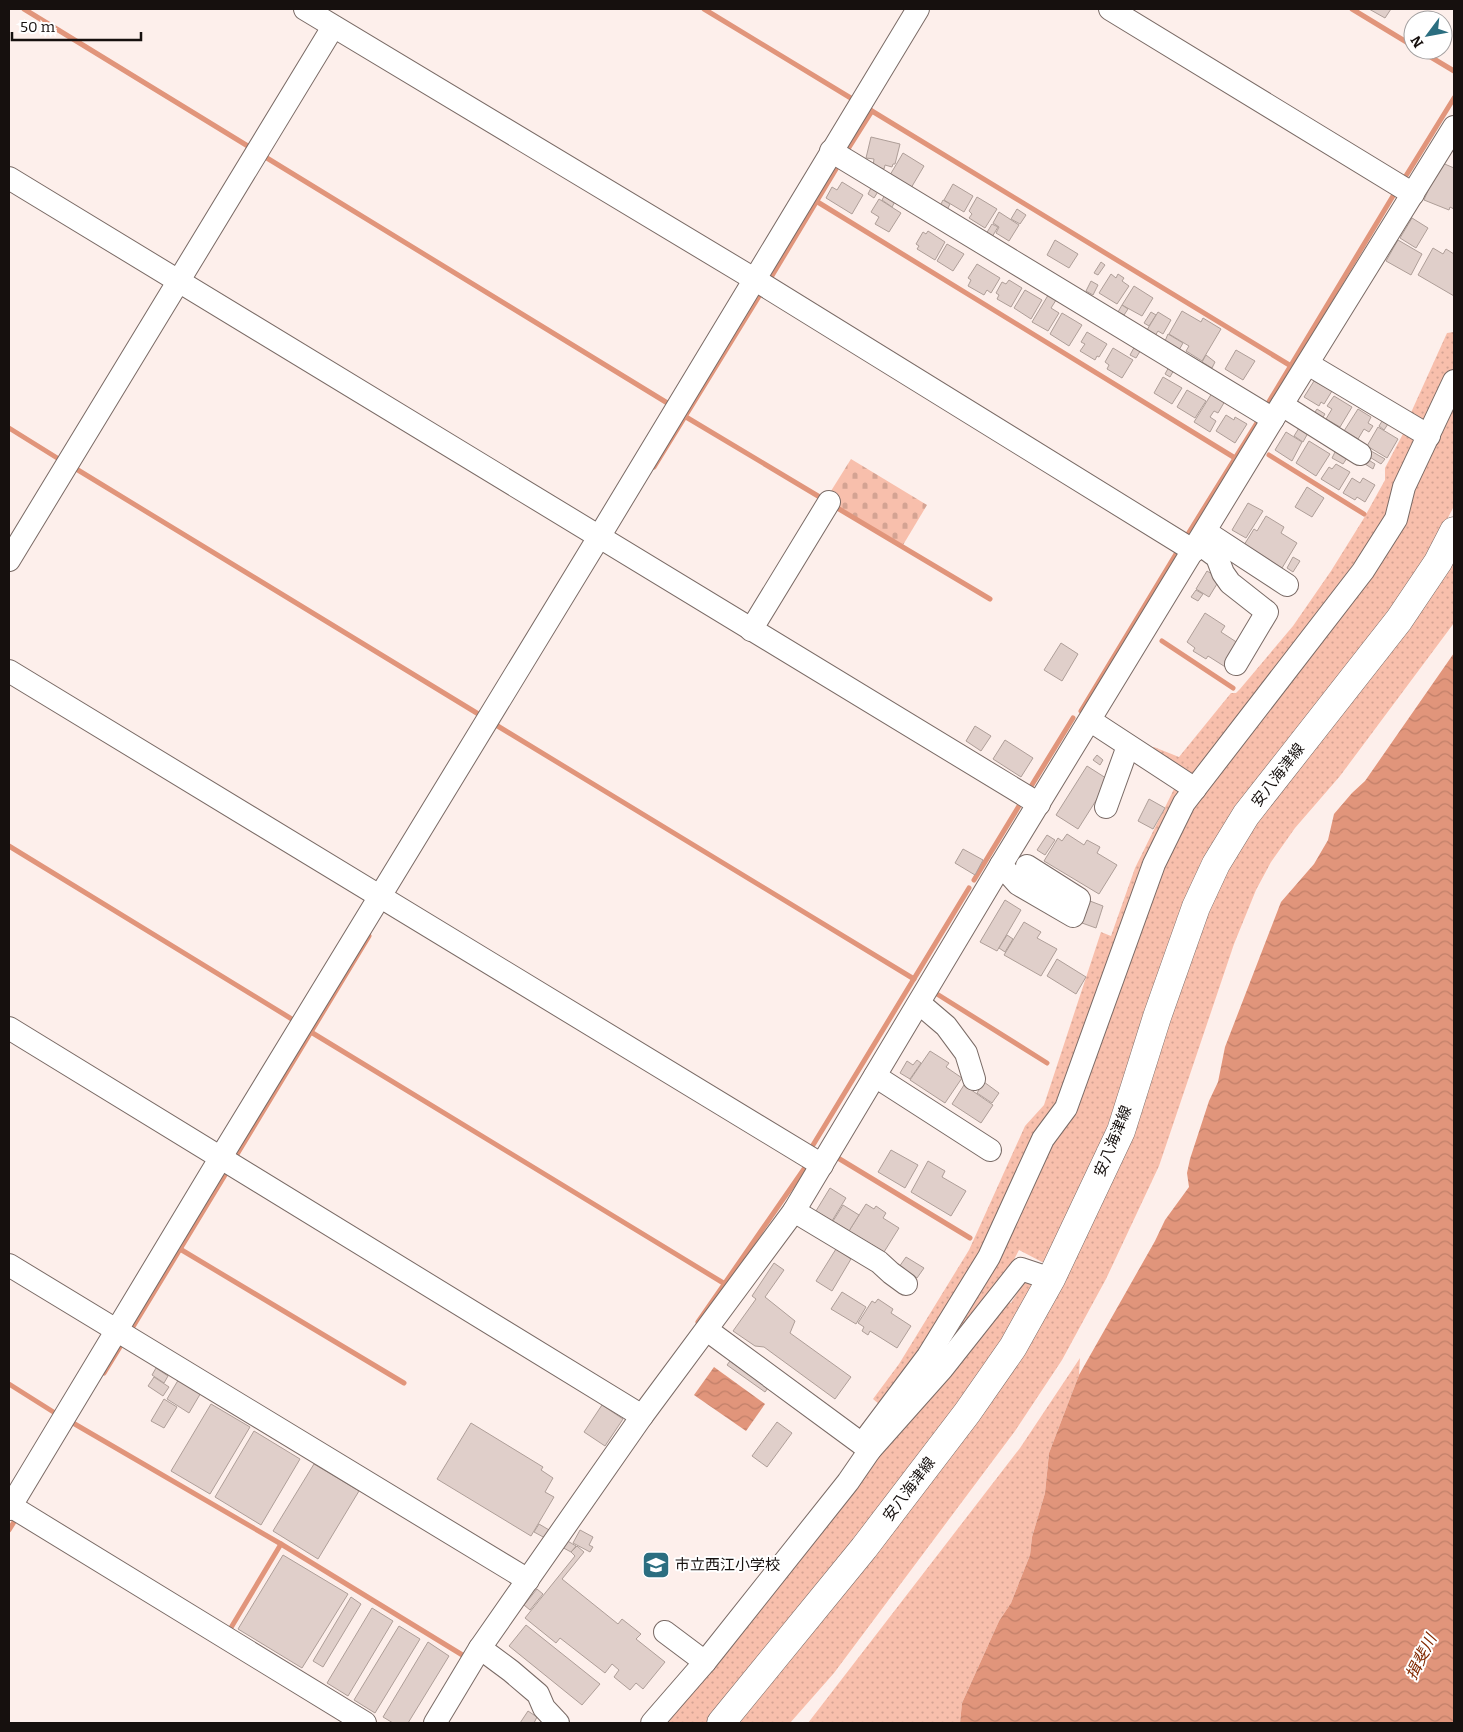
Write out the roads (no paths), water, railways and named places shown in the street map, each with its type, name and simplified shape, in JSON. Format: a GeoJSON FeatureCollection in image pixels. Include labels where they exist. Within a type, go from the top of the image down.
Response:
{"type":"FeatureCollection","features":[{"type":"Feature","properties":{"kind":"main road","name":"安八海津線"},"geometry":{"type":"LineString","coordinates":[[721,1723],[864,1548],[967,1413],[1014,1347],[1051,1279],[1121,1130],[1156,1017],[1196,907],[1216,864],[1246,815],[1399,620],[1438,562],[1454,531]]}},
{"type":"Feature","properties":{"kind":"street"},"geometry":{"type":"LineString","coordinates":[[305,9],[754,279],[1199,542],[1287,585]]}},
{"type":"Feature","properties":{"kind":"street"},"geometry":{"type":"LineString","coordinates":[[365,1723],[9,1507],[918,9]]}},
{"type":"Feature","properties":{"kind":"street"},"geometry":{"type":"LineString","coordinates":[[1110,9],[1413,194]]}},
{"type":"Feature","properties":{"kind":"street"},"geometry":{"type":"LineString","coordinates":[[9,560],[333,26]]}},
{"type":"Feature","properties":{"kind":"street"},"geometry":{"type":"LineString","coordinates":[[434,1723],[480,1648],[642,1416],[794,1210],[1001,866],[1454,127]]}},
{"type":"Feature","properties":{"kind":"street"},"geometry":{"type":"LineString","coordinates":[[832,151],[1278,412],[1360,454]]}},
{"type":"Feature","properties":{"kind":"street"},"geometry":{"type":"LineString","coordinates":[[9,178],[1039,804]]}},
{"type":"Feature","properties":{"kind":"street"},"geometry":{"type":"LineString","coordinates":[[1308,364],[1429,436]]}},
{"type":"Feature","properties":{"kind":"street"},"geometry":{"type":"LineString","coordinates":[[652,1723],[705,1662],[848,1482],[866,1447],[928,1356],[989,1257],[1043,1140],[1066,1108],[1154,864],[1184,803],[1363,571],[1396,519],[1404,487],[1454,381]]}},
{"type":"Feature","properties":{"kind":"street"},"geometry":{"type":"LineString","coordinates":[[751,630],[829,502]]}},
{"type":"Feature","properties":{"kind":"street"},"geometry":{"type":"LineString","coordinates":[[1199,542],[1217,557],[1223,573],[1230,583],[1267,612],[1236,664]]}},
{"type":"Feature","properties":{"kind":"street"},"geometry":{"type":"LineString","coordinates":[[9,671],[822,1165]]}},
{"type":"Feature","properties":{"kind":"street"},"geometry":{"type":"LineString","coordinates":[[1091,721],[1195,789]]}},
{"type":"Feature","properties":{"kind":"street"},"geometry":{"type":"LineString","coordinates":[[1106,807],[1128,746]]}},
{"type":"Feature","properties":{"kind":"street"},"geometry":{"type":"LineString","coordinates":[[1001,866],[1018,884],[1072,916],[1079,899],[1027,866]]}},
{"type":"Feature","properties":{"kind":"street"},"geometry":{"type":"LineString","coordinates":[[919,1003],[946,1026],[966,1053],[974,1079]]}},
{"type":"Feature","properties":{"kind":"street"},"geometry":{"type":"LineString","coordinates":[[9,1028],[642,1416]]}},
{"type":"Feature","properties":{"kind":"street"},"geometry":{"type":"LineString","coordinates":[[875,1076],[990,1150]]}},
{"type":"Feature","properties":{"kind":"street"},"geometry":{"type":"LineString","coordinates":[[794,1210],[879,1262],[906,1284]]}},
{"type":"Feature","properties":{"kind":"street"},"geometry":{"type":"LineString","coordinates":[[9,1265],[528,1580]]}},
{"type":"Feature","properties":{"kind":"street"},"geometry":{"type":"LineString","coordinates":[[866,1447],[942,1369],[1021,1270],[1051,1279]]}},
{"type":"Feature","properties":{"kind":"street"},"geometry":{"type":"LineString","coordinates":[[707,1330],[866,1447]]}},
{"type":"Feature","properties":{"kind":"street"},"geometry":{"type":"LineString","coordinates":[[666,1632],[705,1662]]}},
{"type":"Feature","properties":{"kind":"street"},"geometry":{"type":"LineString","coordinates":[[480,1648],[538,1694],[552,1721]]}},
{"type":"Feature","properties":{"kind":"water","name":"揖斐川"},"geometry":{"type":"Polygon","coordinates":[[[1454,653],[1454,1723],[960,1723],[962,1703],[999,1621],[1011,1603],[1030,1555],[1032,1537],[1045,1493],[1049,1453],[1079,1375],[1165,1220],[1189,1187],[1187,1173],[1190,1159],[1209,1101],[1218,1082],[1225,1047],[1281,902],[1314,864],[1328,840],[1334,814],[1365,781],[1454,653]]]}},
{"type":"Feature","properties":{"kind":"water"},"geometry":{"type":"Polygon","coordinates":[[[714,1367],[765,1404],[746,1431],[694,1395],[714,1367]]]}},
{"type":"Feature","properties":{"kind":"waterway"},"geometry":{"type":"LineString","coordinates":[[24,9],[251,148]]}},
{"type":"Feature","properties":{"kind":"waterway"},"geometry":{"type":"LineString","coordinates":[[704,9],[854,100]]}},
{"type":"Feature","properties":{"kind":"waterway"},"geometry":{"type":"LineString","coordinates":[[1352,9],[1403,40]]}},
{"type":"Feature","properties":{"kind":"waterway"},"geometry":{"type":"LineString","coordinates":[[1436,60],[1454,71]]}},
{"type":"Feature","properties":{"kind":"waterway"},"geometry":{"type":"LineString","coordinates":[[1404,179],[1454,98]]}},
{"type":"Feature","properties":{"kind":"waterway"},"geometry":{"type":"LineString","coordinates":[[867,108],[1291,366]]}},
{"type":"Feature","properties":{"kind":"waterway"},"geometry":{"type":"LineString","coordinates":[[848,149],[872,111]]}},
{"type":"Feature","properties":{"kind":"waterway"},"geometry":{"type":"LineString","coordinates":[[262,155],[669,404]]}},
{"type":"Feature","properties":{"kind":"waterway"},"geometry":{"type":"LineString","coordinates":[[770,279],[839,164]]}},
{"type":"Feature","properties":{"kind":"waterway"},"geometry":{"type":"LineString","coordinates":[[1267,405],[1396,191]]}},
{"type":"Feature","properties":{"kind":"waterway"},"geometry":{"type":"LineString","coordinates":[[816,201],[1235,458]]}},
{"type":"Feature","properties":{"kind":"waterway"},"geometry":{"type":"LineString","coordinates":[[654,467],[761,293]]}},
{"type":"Feature","properties":{"kind":"waterway"},"geometry":{"type":"LineString","coordinates":[[686,417],[823,499]]}},
{"type":"Feature","properties":{"kind":"waterway"},"geometry":{"type":"LineString","coordinates":[[1188,534],[1260,418]]}},
{"type":"Feature","properties":{"kind":"waterway"},"geometry":{"type":"LineString","coordinates":[[9,428],[62,461]]}},
{"type":"Feature","properties":{"kind":"waterway"},"geometry":{"type":"LineString","coordinates":[[1269,455],[1364,514]]}},
{"type":"Feature","properties":{"kind":"waterway"},"geometry":{"type":"LineString","coordinates":[[73,467],[480,715]]}},
{"type":"Feature","properties":{"kind":"waterway"},"geometry":{"type":"LineString","coordinates":[[834,506],[990,599]]}},
{"type":"Feature","properties":{"kind":"waterway"},"geometry":{"type":"LineString","coordinates":[[1081,711],[1179,549]]}},
{"type":"Feature","properties":{"kind":"waterway"},"geometry":{"type":"LineString","coordinates":[[1162,641],[1233,688]]}},
{"type":"Feature","properties":{"kind":"waterway"},"geometry":{"type":"LineString","coordinates":[[1030,788],[1073,718]]}},
{"type":"Feature","properties":{"kind":"waterway"},"geometry":{"type":"LineString","coordinates":[[496,725],[914,979]]}},
{"type":"Feature","properties":{"kind":"waterway"},"geometry":{"type":"LineString","coordinates":[[974,880],[1022,801]]}},
{"type":"Feature","properties":{"kind":"waterway"},"geometry":{"type":"LineString","coordinates":[[9,846],[295,1021]]}},
{"type":"Feature","properties":{"kind":"waterway"},"geometry":{"type":"LineString","coordinates":[[810,1150],[969,888]]}},
{"type":"Feature","properties":{"kind":"waterway"},"geometry":{"type":"LineString","coordinates":[[236,1156],[369,936]]}},
{"type":"Feature","properties":{"kind":"waterway"},"geometry":{"type":"LineString","coordinates":[[937,994],[1047,1063]]}},
{"type":"Feature","properties":{"kind":"waterway"},"geometry":{"type":"LineString","coordinates":[[306,1029],[725,1284]]}},
{"type":"Feature","properties":{"kind":"waterway"},"geometry":{"type":"LineString","coordinates":[[838,1158],[970,1238]]}},
{"type":"Feature","properties":{"kind":"waterway"},"geometry":{"type":"LineString","coordinates":[[698,1322],[804,1169]]}},
{"type":"Feature","properties":{"kind":"waterway"},"geometry":{"type":"LineString","coordinates":[[131,1330],[228,1170]]}},
{"type":"Feature","properties":{"kind":"waterway"},"geometry":{"type":"LineString","coordinates":[[180,1249],[404,1383]]}},
{"type":"Feature","properties":{"kind":"waterway"},"geometry":{"type":"LineString","coordinates":[[104,1373],[123,1342]]}},
{"type":"Feature","properties":{"kind":"waterway"},"geometry":{"type":"LineString","coordinates":[[9,1384],[55,1413]]}},
{"type":"Feature","properties":{"kind":"waterway"},"geometry":{"type":"LineString","coordinates":[[73,1423],[281,1544],[464,1656]]}},
{"type":"Feature","properties":{"kind":"waterway"},"geometry":{"type":"LineString","coordinates":[[9,1530],[17,1517]]}},
{"type":"Feature","properties":{"kind":"waterway"},"geometry":{"type":"LineString","coordinates":[[229,1631],[281,1544]]}},
{"type":"Feature","properties":{"kind":"place","name":"市立西江小学校"},"geometry":{"type":"Point","coordinates":[656,1565]}}]}
